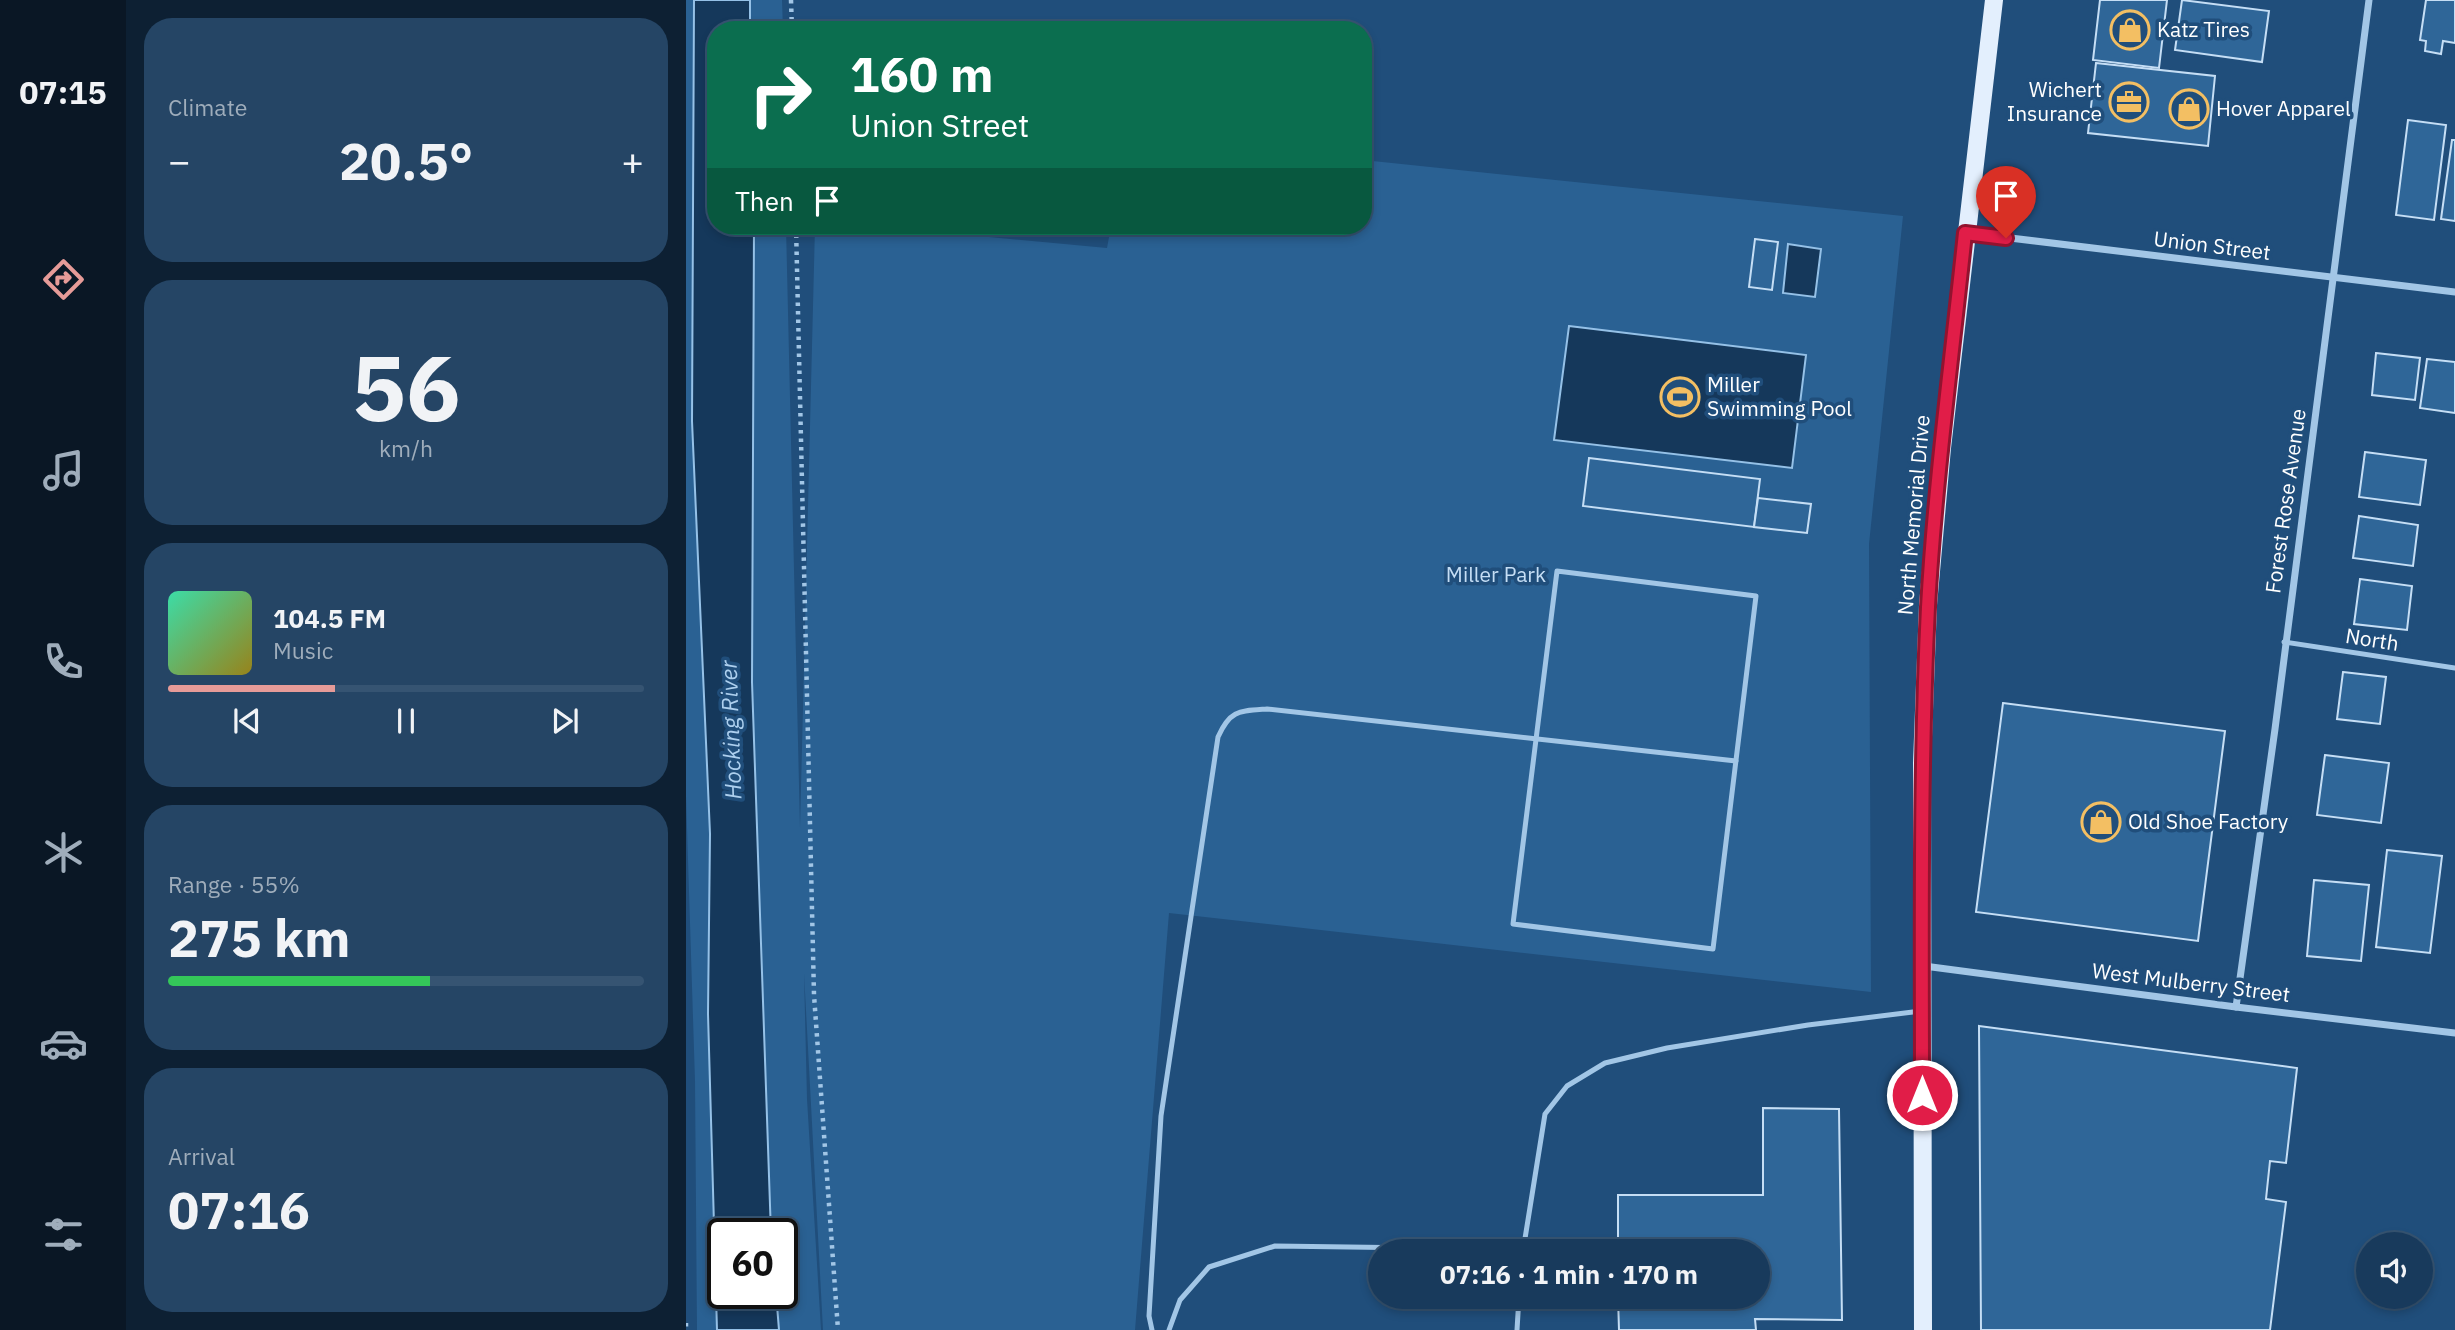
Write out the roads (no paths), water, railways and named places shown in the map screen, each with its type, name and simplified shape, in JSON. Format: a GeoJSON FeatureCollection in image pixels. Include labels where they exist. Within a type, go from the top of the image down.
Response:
{"type":"FeatureCollection","features":[{"type":"Feature","properties":{"kind":"main road","name":"North Memorial Drive"},"geometry":{"type":"LineString","coordinates":[[1923,1330],[1922,762],[1928,605],[1965,233],[1994,0]]}},
{"type":"Feature","properties":{"kind":"street","name":"Forest Rose Avenue"},"geometry":{"type":"LineString","coordinates":[[2236,1007],[2369,0]]}},
{"type":"Feature","properties":{"kind":"street","name":"Union Street"},"geometry":{"type":"LineString","coordinates":[[1965,233],[2455,292]]}},
{"type":"Feature","properties":{"kind":"street","name":"West Mulberry Street"},"geometry":{"type":"LineString","coordinates":[[1922,965],[2455,1033]]}},
{"type":"Feature","properties":{"kind":"lane"},"geometry":{"type":"LineString","coordinates":[[1557,572],[1756,596],[1713,949],[1513,924],[1536,738],[1557,572]]}},
{"type":"Feature","properties":{"kind":"lane","name":"North"},"geometry":{"type":"LineString","coordinates":[[2284,642],[2455,668]]}},
{"type":"Feature","properties":{"kind":"lane"},"geometry":{"type":"LineString","coordinates":[[1152,1330],[1149,1316],[1161,1116],[1218,737],[1225,721],[1241,711],[1267,709],[1736,761]]}},
{"type":"Feature","properties":{"kind":"lane"},"geometry":{"type":"LineString","coordinates":[[1525,1239],[1545,1114],[1567,1086],[1605,1063],[1705,1042],[1808,1025],[1922,1011]]}},
{"type":"Feature","properties":{"kind":"lane"},"geometry":{"type":"LineString","coordinates":[[1169,1330],[1180,1300],[1209,1266],[1275,1247],[1368,1248]]}},
{"type":"Feature","properties":{"kind":"lane"},"geometry":{"type":"LineString","coordinates":[[1517,1330],[1518,1309]]}},
{"type":"Feature","properties":{"kind":"water","name":"Hocking River"},"geometry":{"type":"Polygon","coordinates":[[[694,0],[750,0],[750,21],[707,21],[707,235],[754,235],[752,682],[770,1218],[714,1218],[708,1014],[710,834],[692,421],[694,0]]]}},
{"type":"Feature","properties":{"kind":"water"},"geometry":{"type":"Polygon","coordinates":[[[1788,244],[1821,249],[1815,297],[1783,293],[1788,244]]]}},
{"type":"Feature","properties":{"kind":"water","name":"Miller Swimming Pool"},"geometry":{"type":"Polygon","coordinates":[[[1569,326],[1806,355],[1792,468],[1554,440],[1569,326]]]}},
{"type":"Feature","properties":{"kind":"water"},"geometry":{"type":"Polygon","coordinates":[[[716,1309],[777,1309],[779,1330],[717,1330],[716,1309]]]}},
{"type":"Feature","properties":{"kind":"place","name":"Katz Tires"},"geometry":{"type":"Point","coordinates":[2130,30]}},
{"type":"Feature","properties":{"kind":"place","name":"Wichert Insurance"},"geometry":{"type":"Point","coordinates":[2129,102]}},
{"type":"Feature","properties":{"kind":"place","name":"Hover Apparel"},"geometry":{"type":"Point","coordinates":[2189,109]}},
{"type":"Feature","properties":{"kind":"place","name":"Miller Swimming Pool"},"geometry":{"type":"Point","coordinates":[1680,397]}},
{"type":"Feature","properties":{"kind":"place","name":"Old Shoe Factory"},"geometry":{"type":"Point","coordinates":[2101,822]}},
{"type":"Feature","properties":{"kind":"park label","name":"Miller Park"},"geometry":{"type":"Point","coordinates":[1496,575]}}]}
